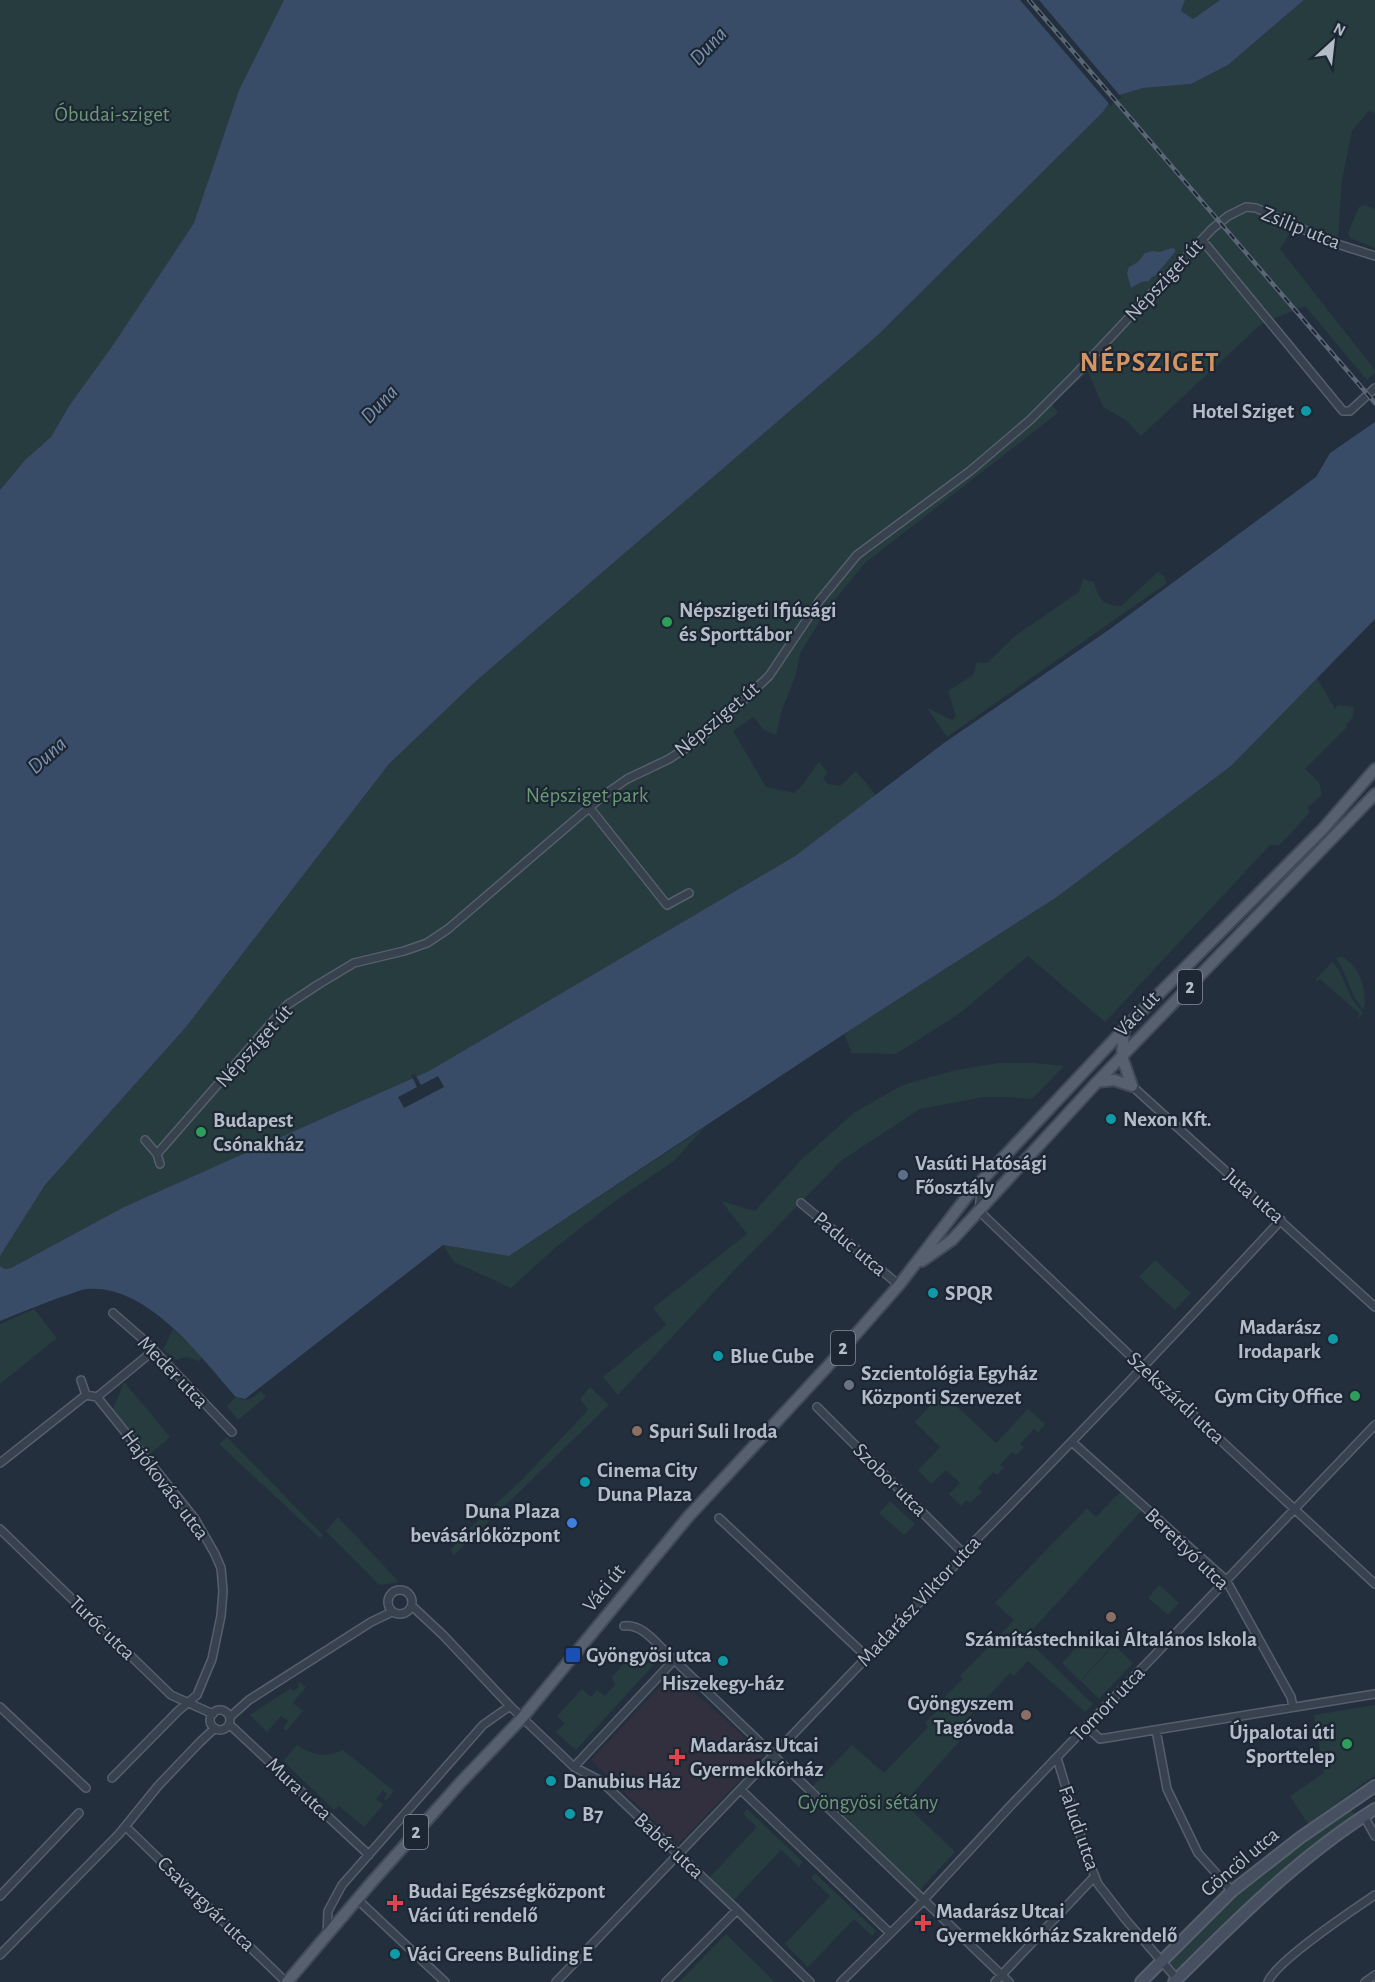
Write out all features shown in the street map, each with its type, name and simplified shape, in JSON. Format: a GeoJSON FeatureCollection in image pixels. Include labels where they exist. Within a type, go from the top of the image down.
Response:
{"type":"FeatureCollection","features":[{"type":"Feature","properties":{"kind":"main road","name":"Váci út"},"geometry":{"type":"LineString","coordinates":[[286,1982],[461,1782],[522,1718],[688,1517],[827,1367],[899,1285],[982,1180],[1124,1029],[1323,829],[1370,779],[1375,769]]}},
{"type":"Feature","properties":{"kind":"main road","name":"Váci út"},"geometry":{"type":"LineString","coordinates":[[914,1267],[952,1240],[1097,1083],[1373,799]]}},
{"type":"Feature","properties":{"kind":"main road"},"geometry":{"type":"LineString","coordinates":[[1124,1029],[1122,1057],[1132,1086]]}},
{"type":"Feature","properties":{"kind":"main road"},"geometry":{"type":"LineString","coordinates":[[1089,1068],[1103,1061],[1103,1071],[1097,1083]]}},
{"type":"Feature","properties":{"kind":"main road"},"geometry":{"type":"LineString","coordinates":[[1097,1083],[1114,1080],[1132,1086]]}},
{"type":"Feature","properties":{"kind":"street","name":"Zsilip utca"},"geometry":{"type":"LineString","coordinates":[[1228,216],[1246,207],[1256,208],[1331,242],[1375,256]]}},
{"type":"Feature","properties":{"kind":"street","name":"Népsziget út"},"geometry":{"type":"LineString","coordinates":[[157,1154],[288,1005],[354,963],[419,945],[448,929],[589,807],[627,779],[669,759],[697,741],[734,709],[769,676],[820,600],[857,555],[970,471],[1030,420],[1212,229],[1228,216]]}},
{"type":"Feature","properties":{"kind":"street"},"geometry":{"type":"LineString","coordinates":[[1202,240],[1343,411],[1350,411],[1375,388]]}},
{"type":"Feature","properties":{"kind":"street"},"geometry":{"type":"LineString","coordinates":[[589,807],[667,905],[689,892]]}},
{"type":"Feature","properties":{"kind":"street","name":"Juta utca"},"geometry":{"type":"LineString","coordinates":[[1132,1086],[1375,1307]]}},
{"type":"Feature","properties":{"kind":"street"},"geometry":{"type":"LineString","coordinates":[[145,1140],[157,1154],[160,1164]]}},
{"type":"Feature","properties":{"kind":"street"},"geometry":{"type":"LineString","coordinates":[[979,1211],[982,1180]]}},
{"type":"Feature","properties":{"kind":"street","name":"Paduc utca"},"geometry":{"type":"LineString","coordinates":[[801,1203],[899,1285]]}},
{"type":"Feature","properties":{"kind":"street","name":"Szekszárdi utca"},"geometry":{"type":"LineString","coordinates":[[979,1211],[1143,1368],[1375,1584]]}},
{"type":"Feature","properties":{"kind":"street","name":"Madarász Viktor utca"},"geometry":{"type":"LineString","coordinates":[[556,1982],[959,1561],[963,1553],[1143,1368],[1281,1220]]}},
{"type":"Feature","properties":{"kind":"street","name":"Meder utca"},"geometry":{"type":"LineString","coordinates":[[113,1313],[153,1350],[232,1432]]}},
{"type":"Feature","properties":{"kind":"street"},"geometry":{"type":"LineString","coordinates":[[0,1463],[86,1395],[97,1397],[153,1350]]}},
{"type":"Feature","properties":{"kind":"street"},"geometry":{"type":"LineString","coordinates":[[81,1380],[86,1395]]}},
{"type":"Feature","properties":{"kind":"street","name":"Hajókovács utca"},"geometry":{"type":"LineString","coordinates":[[97,1397],[195,1519],[221,1568],[223,1591],[222,1610],[212,1659],[197,1695],[186,1703],[112,1778]]}},
{"type":"Feature","properties":{"kind":"street","name":"Szobor utca"},"geometry":{"type":"LineString","coordinates":[[817,1407],[963,1553]]}},
{"type":"Feature","properties":{"kind":"street","name":"Tomori utca"},"geometry":{"type":"LineString","coordinates":[[841,1982],[890,1934],[1375,1425]]}},
{"type":"Feature","properties":{"kind":"street","name":"Berettyó utca"},"geometry":{"type":"LineString","coordinates":[[1072,1442],[1226,1580],[1292,1697],[1293,1707]]}},
{"type":"Feature","properties":{"kind":"street"},"geometry":{"type":"LineString","coordinates":[[719,1518],[867,1657]]}},
{"type":"Feature","properties":{"kind":"street","name":"Turóc utca"},"geometry":{"type":"LineString","coordinates":[[0,1529],[171,1695],[213,1714]]}},
{"type":"Feature","properties":{"kind":"street"},"geometry":{"type":"LineString","coordinates":[[390,1609],[390,1595],[399,1590],[409,1594],[412,1598],[410,1609]]}},
{"type":"Feature","properties":{"kind":"street"},"geometry":{"type":"LineString","coordinates":[[390,1609],[399,1614],[410,1609]]}},
{"type":"Feature","properties":{"kind":"street"},"geometry":{"type":"LineString","coordinates":[[213,1725],[225,1729],[228,1718],[249,1700],[390,1609]]}},
{"type":"Feature","properties":{"kind":"street"},"geometry":{"type":"LineString","coordinates":[[410,1609],[443,1635],[522,1718]]}},
{"type":"Feature","properties":{"kind":"street"},"geometry":{"type":"LineString","coordinates":[[624,1626],[632,1625],[642,1630],[1009,1982]]}},
{"type":"Feature","properties":{"kind":"street"},"geometry":{"type":"LineString","coordinates":[[574,1767],[674,1660]]}},
{"type":"Feature","properties":{"kind":"street"},"geometry":{"type":"LineString","coordinates":[[1087,1727],[1100,1739],[1375,1694]]}},
{"type":"Feature","properties":{"kind":"street"},"geometry":{"type":"LineString","coordinates":[[327,1935],[328,1911],[342,1885],[483,1725],[510,1706]]}},
{"type":"Feature","properties":{"kind":"street"},"geometry":{"type":"LineString","coordinates":[[0,1707],[86,1788]]}},
{"type":"Feature","properties":{"kind":"street"},"geometry":{"type":"LineString","coordinates":[[0,1955],[126,1827],[158,1786],[213,1725],[213,1714],[220,1710],[228,1718]]}},
{"type":"Feature","properties":{"kind":"street","name":"Mura utca"},"geometry":{"type":"LineString","coordinates":[[228,1718],[369,1855]]}},
{"type":"Feature","properties":{"kind":"street","name":"Babér utca"},"geometry":{"type":"LineString","coordinates":[[522,1718],[574,1767],[601,1781],[810,1982]]}},
{"type":"Feature","properties":{"kind":"street"},"geometry":{"type":"LineString","coordinates":[[1156,1730],[1167,1789],[1198,1854],[1232,1891]]}},
{"type":"Feature","properties":{"kind":"street","name":"Faludi utca"},"geometry":{"type":"LineString","coordinates":[[1057,1758],[1078,1832],[1098,1884],[1175,1980]]}},
{"type":"Feature","properties":{"kind":"street","name":"Göncöl utca"},"geometry":{"type":"LineString","coordinates":[[1141,1982],[1232,1891],[1301,1838],[1375,1786]]}},
{"type":"Feature","properties":{"kind":"street"},"geometry":{"type":"LineString","coordinates":[[741,1790],[890,1934]]}},
{"type":"Feature","properties":{"kind":"street"},"geometry":{"type":"LineString","coordinates":[[1363,1794],[1360,1809],[1375,1836]]}},
{"type":"Feature","properties":{"kind":"street"},"geometry":{"type":"LineString","coordinates":[[1343,1808],[1351,1808],[1364,1816]]}},
{"type":"Feature","properties":{"kind":"street","name":"Göncöl utca"},"geometry":{"type":"LineString","coordinates":[[1175,1980],[1250,1907],[1307,1859],[1375,1809]]}},
{"type":"Feature","properties":{"kind":"street"},"geometry":{"type":"LineString","coordinates":[[0,1896],[79,1813]]}},
{"type":"Feature","properties":{"kind":"street","name":"Csavargyár utca"},"geometry":{"type":"LineString","coordinates":[[126,1827],[286,1982]]}},
{"type":"Feature","properties":{"kind":"street"},"geometry":{"type":"LineString","coordinates":[[995,1982],[1095,1876]]}},
{"type":"Feature","properties":{"kind":"street"},"geometry":{"type":"LineString","coordinates":[[1268,1982],[1280,1967],[1336,1922],[1375,1895]]}},
{"type":"Feature","properties":{"kind":"street"},"geometry":{"type":"LineString","coordinates":[[357,1899],[445,1982]]}},
{"type":"Feature","properties":{"kind":"street"},"geometry":{"type":"LineString","coordinates":[[666,1982],[737,1910]]}},
{"type":"Feature","properties":{"kind":"street"},"geometry":{"type":"LineString","coordinates":[[1365,1982],[1375,1975]]}},
{"type":"Feature","properties":{"kind":"shaded area","name":"Madarász Utcai Gyermekkórház"},"geometry":{"type":"Polygon","coordinates":[[[673,1673],[764,1755],[678,1844],[591,1760],[673,1673]]]}},
{"type":"Feature","properties":{"kind":"green space","name":"Óbudai-sziget"},"geometry":{"type":"Polygon","coordinates":[[[0,0],[284,0],[239,90],[208,181],[209,186],[194,223],[113,345],[69,406],[51,437],[25,460],[0,490],[0,0]]]}},
{"type":"Feature","properties":{"kind":"green space"},"geometry":{"type":"Polygon","coordinates":[[[1185,0],[1220,0],[1193,19],[1181,11],[1185,0]]]}},
{"type":"Feature","properties":{"kind":"green space","name":"Népsziget park"},"geometry":{"type":"Polygon","coordinates":[[[1304,0],[1375,0],[1375,113],[1369,111],[1352,131],[1342,180],[1338,239],[1296,223],[1280,249],[1375,370],[1375,373],[1367,380],[1305,306],[1261,324],[1141,436],[1126,420],[1103,407],[1088,372],[1051,404],[1058,413],[865,563],[829,607],[800,653],[796,674],[782,710],[776,735],[764,730],[753,717],[733,731],[766,787],[794,793],[819,762],[828,773],[823,778],[828,784],[840,786],[856,771],[876,795],[795,856],[429,1071],[124,1207],[11,1268],[5,1269],[0,1266],[0,1256],[45,1185],[186,1027],[389,764],[475,682],[878,335],[1103,112],[1113,97],[1143,88],[1191,84],[1228,65],[1304,0]]]}},
{"type":"Feature","properties":{"kind":"green space"},"geometry":{"type":"Polygon","coordinates":[[[1365,205],[1375,209],[1375,248],[1350,238],[1348,233],[1359,207],[1365,205]]]}},
{"type":"Feature","properties":{"kind":"green space"},"geometry":{"type":"Polygon","coordinates":[[[1158,572],[1164,576],[1167,583],[947,737],[927,708],[952,720],[956,716],[948,691],[973,675],[977,662],[987,663],[1015,636],[1079,592],[1083,579],[1094,582],[1100,597],[1106,603],[1121,606],[1158,572]]]}},
{"type":"Feature","properties":{"kind":"green space"},"geometry":{"type":"Polygon","coordinates":[[[1317,678],[1335,709],[1338,705],[1354,707],[1353,717],[1346,725],[1347,727],[1305,769],[1319,782],[1322,795],[1308,807],[1309,813],[1280,845],[1270,845],[1105,1022],[1028,956],[959,1014],[896,1054],[852,1053],[844,1034],[1057,897],[1231,766],[1317,678]]]}},
{"type":"Feature","properties":{"kind":"green space"},"geometry":{"type":"Polygon","coordinates":[[[1343,957],[1354,967],[1361,980],[1365,995],[1364,1010],[1355,998],[1336,958],[1343,957]]]}},
{"type":"Feature","properties":{"kind":"green space"},"geometry":{"type":"Polygon","coordinates":[[[1332,962],[1339,970],[1352,999],[1363,1013],[1358,1019],[1360,1014],[1320,979],[1316,982],[1316,979],[1332,962]]]}},
{"type":"Feature","properties":{"kind":"green space"},"geometry":{"type":"Polygon","coordinates":[[[999,1063],[1064,1066],[1032,1099],[983,1097],[920,1109],[842,1160],[724,1281],[618,1395],[603,1377],[666,1325],[653,1308],[747,1234],[721,1201],[755,1211],[802,1159],[855,1112],[903,1085],[952,1071],[999,1063]]]}},
{"type":"Feature","properties":{"kind":"green space"},"geometry":{"type":"Polygon","coordinates":[[[705,1127],[674,1161],[615,1201],[555,1248],[511,1288],[454,1262],[443,1245],[509,1256],[705,1127]]]}},
{"type":"Feature","properties":{"kind":"green space"},"geometry":{"type":"Polygon","coordinates":[[[1155,1260],[1191,1293],[1175,1310],[1139,1277],[1155,1260]]]}},
{"type":"Feature","properties":{"kind":"green space"},"geometry":{"type":"Polygon","coordinates":[[[34,1309],[57,1338],[0,1384],[0,1324],[34,1309]]]}},
{"type":"Feature","properties":{"kind":"green space"},"geometry":{"type":"Polygon","coordinates":[[[173,1329],[203,1357],[199,1361],[187,1357],[176,1360],[163,1350],[173,1329]]]}},
{"type":"Feature","properties":{"kind":"green space"},"geometry":{"type":"Polygon","coordinates":[[[124,1382],[170,1437],[150,1454],[113,1409],[124,1382]]]}},
{"type":"Feature","properties":{"kind":"green space"},"geometry":{"type":"Polygon","coordinates":[[[590,1387],[609,1405],[453,1556],[451,1549],[474,1524],[521,1481],[588,1410],[580,1399],[590,1387]]]}},
{"type":"Feature","properties":{"kind":"green space"},"geometry":{"type":"Polygon","coordinates":[[[261,1391],[266,1397],[238,1420],[227,1406],[236,1397],[243,1400],[250,1399],[261,1391]]]}},
{"type":"Feature","properties":{"kind":"green space"},"geometry":{"type":"Polygon","coordinates":[[[942,1393],[996,1443],[1028,1409],[1045,1424],[1038,1433],[1034,1429],[1020,1444],[1024,1447],[1016,1455],[1012,1452],[1000,1465],[1004,1468],[997,1475],[993,1472],[978,1488],[982,1492],[970,1503],[966,1500],[961,1506],[949,1494],[960,1483],[946,1470],[931,1484],[918,1470],[940,1447],[915,1422],[942,1393]]]}},
{"type":"Feature","properties":{"kind":"green space"},"geometry":{"type":"Polygon","coordinates":[[[227,1437],[323,1535],[320,1538],[219,1444],[227,1437]]]}},
{"type":"Feature","properties":{"kind":"green space","name":"Gyöngyösi sétány"},"geometry":{"type":"Polygon","coordinates":[[[1123,1489],[1144,1508],[1025,1638],[1093,1704],[1085,1712],[1028,1661],[1014,1676],[1010,1673],[968,1718],[975,1724],[904,1803],[955,1852],[916,1894],[809,1790],[852,1745],[884,1773],[928,1727],[925,1723],[945,1703],[942,1700],[963,1679],[960,1676],[1014,1620],[995,1603],[1087,1508],[1096,1517],[1123,1489]]]}},
{"type":"Feature","properties":{"kind":"green space"},"geometry":{"type":"Polygon","coordinates":[[[890,1501],[915,1524],[904,1535],[879,1513],[890,1501]]]}},
{"type":"Feature","properties":{"kind":"green space"},"geometry":{"type":"Polygon","coordinates":[[[338,1517],[399,1582],[380,1585],[377,1583],[326,1531],[338,1517]]]}},
{"type":"Feature","properties":{"kind":"green space"},"geometry":{"type":"Polygon","coordinates":[[[1159,1585],[1179,1603],[1168,1615],[1148,1598],[1159,1585]]]}},
{"type":"Feature","properties":{"kind":"green space"},"geometry":{"type":"Polygon","coordinates":[[[1095,1627],[1113,1645],[1080,1681],[1062,1663],[1095,1627]]]}},
{"type":"Feature","properties":{"kind":"green space"},"geometry":{"type":"Polygon","coordinates":[[[1114,1645],[1133,1663],[1099,1699],[1081,1681],[1114,1645]]]}},
{"type":"Feature","properties":{"kind":"green space"},"geometry":{"type":"Polygon","coordinates":[[[647,1650],[658,1660],[576,1750],[556,1732],[565,1723],[557,1716],[582,1689],[591,1697],[597,1690],[605,1696],[615,1685],[612,1677],[627,1660],[635,1663],[647,1650]]]}},
{"type":"Feature","properties":{"kind":"green space"},"geometry":{"type":"Polygon","coordinates":[[[300,1682],[306,1687],[293,1703],[303,1711],[286,1731],[283,1728],[288,1721],[281,1716],[267,1732],[250,1715],[291,1688],[293,1691],[299,1687],[297,1684],[300,1682]]]}},
{"type":"Feature","properties":{"kind":"green space","name":"Újpalotai úti Sporttelep"},"geometry":{"type":"Polygon","coordinates":[[[1375,1705],[1375,1775],[1308,1824],[1290,1796],[1324,1773],[1314,1715],[1375,1705]]]}},
{"type":"Feature","properties":{"kind":"green space"},"geometry":{"type":"Polygon","coordinates":[[[297,1745],[320,1755],[343,1750],[394,1791],[386,1801],[384,1799],[387,1794],[383,1790],[376,1799],[384,1804],[364,1827],[339,1806],[334,1810],[283,1761],[297,1745]]]}},
{"type":"Feature","properties":{"kind":"green space"},"geometry":{"type":"Polygon","coordinates":[[[747,1809],[803,1862],[799,1867],[781,1850],[733,1901],[709,1878],[757,1827],[743,1814],[747,1809]]]}},
{"type":"Feature","properties":{"kind":"green space"},"geometry":{"type":"Polygon","coordinates":[[[1349,1810],[1359,1816],[1177,1976],[1164,1962],[1237,1890],[1295,1845],[1349,1810]]]}},
{"type":"Feature","properties":{"kind":"green space"},"geometry":{"type":"Polygon","coordinates":[[[815,1873],[876,1931],[872,1936],[854,1919],[808,1967],[785,1944],[830,1896],[811,1878],[815,1873]]]}},
{"type":"Feature","properties":{"kind":"green space"},"geometry":{"type":"Polygon","coordinates":[[[726,1934],[775,1982],[679,1982],[726,1934]]]}},
{"type":"Feature","properties":{"kind":"water","name":"Duna"},"geometry":{"type":"Polygon","coordinates":[[[284,0],[1185,0],[1181,11],[1193,19],[1220,0],[1304,0],[1228,65],[1191,84],[1143,88],[1113,97],[1103,112],[878,335],[475,682],[389,764],[186,1027],[45,1185],[0,1256],[0,490],[25,460],[51,437],[69,406],[113,345],[194,223],[239,90],[284,0]]]}},
{"type":"Feature","properties":{"kind":"water"},"geometry":{"type":"Polygon","coordinates":[[[1172,248],[1175,252],[1155,276],[1131,288],[1127,273],[1129,267],[1138,262],[1145,253],[1172,248]]]}},
{"type":"Feature","properties":{"kind":"water"},"geometry":{"type":"Polygon","coordinates":[[[1375,422],[1375,619],[1231,766],[1057,897],[844,1034],[509,1256],[443,1245],[245,1399],[236,1397],[171,1326],[151,1310],[130,1298],[109,1290],[81,1290],[0,1321],[0,1266],[5,1269],[11,1268],[124,1207],[429,1071],[795,856],[944,743],[1110,629],[1316,477],[1330,453],[1375,422]]]}},
{"type":"Feature","properties":{"kind":"pier"},"geometry":{"type":"Polygon","coordinates":[[[1020,0],[1039,0],[1122,98],[1115,100],[1111,106],[1020,0]]]}},
{"type":"Feature","properties":{"kind":"pier"},"geometry":{"type":"Polygon","coordinates":[[[415,1074],[421,1085],[438,1076],[444,1087],[404,1108],[398,1097],[417,1087],[411,1075],[415,1074]]]}},
{"type":"Feature","properties":{"kind":"railway"},"geometry":{"type":"LineString","coordinates":[[1029,0],[1375,403]]}},
{"type":"Feature","properties":{"kind":"place","name":"Hotel Sziget"},"geometry":{"type":"Point","coordinates":[1306,411]}},
{"type":"Feature","properties":{"kind":"place","name":"Népszigeti Ifjúsági és Sporttábor"},"geometry":{"type":"Point","coordinates":[667,622]}},
{"type":"Feature","properties":{"kind":"place","name":"Nexon Kft."},"geometry":{"type":"Point","coordinates":[1111,1119]}},
{"type":"Feature","properties":{"kind":"place","name":"Budapest Csónakház"},"geometry":{"type":"Point","coordinates":[201,1132]}},
{"type":"Feature","properties":{"kind":"place","name":"Vasúti Hatósági Főosztály"},"geometry":{"type":"Point","coordinates":[903,1175]}},
{"type":"Feature","properties":{"kind":"place","name":"SPQR"},"geometry":{"type":"Point","coordinates":[933,1293]}},
{"type":"Feature","properties":{"kind":"place","name":"Madarász Irodapark"},"geometry":{"type":"Point","coordinates":[1333,1339]}},
{"type":"Feature","properties":{"kind":"place","name":"Blue Cube"},"geometry":{"type":"Point","coordinates":[718,1356]}},
{"type":"Feature","properties":{"kind":"place","name":"Szcientológia Egyház Központi Szervezet"},"geometry":{"type":"Point","coordinates":[849,1385]}},
{"type":"Feature","properties":{"kind":"place","name":"Gym City Office"},"geometry":{"type":"Point","coordinates":[1355,1396]}},
{"type":"Feature","properties":{"kind":"place","name":"Spuri Suli Iroda"},"geometry":{"type":"Point","coordinates":[637,1431]}},
{"type":"Feature","properties":{"kind":"place","name":"Cinema City Duna Plaza"},"geometry":{"type":"Point","coordinates":[585,1482]}},
{"type":"Feature","properties":{"kind":"place","name":"Duna Plaza bevásárlóközpont"},"geometry":{"type":"Point","coordinates":[572,1523]}},
{"type":"Feature","properties":{"kind":"place","name":"Számítástechnikai Általános Iskola"},"geometry":{"type":"Point","coordinates":[1111,1617]}},
{"type":"Feature","properties":{"kind":"place","name":"Gyöngyösi utca"},"geometry":{"type":"Point","coordinates":[573,1655]}},
{"type":"Feature","properties":{"kind":"place","name":"Hiszekegy-ház"},"geometry":{"type":"Point","coordinates":[723,1661]}},
{"type":"Feature","properties":{"kind":"place","name":"Gyöngyszem Tagóvoda"},"geometry":{"type":"Point","coordinates":[1026,1715]}},
{"type":"Feature","properties":{"kind":"place","name":"Újpalotai úti Sporttelep"},"geometry":{"type":"Point","coordinates":[1347,1744]}},
{"type":"Feature","properties":{"kind":"place","name":"Madarász Utcai Gyermekkórház"},"geometry":{"type":"Point","coordinates":[677,1757]}},
{"type":"Feature","properties":{"kind":"place","name":"Danubius Ház"},"geometry":{"type":"Point","coordinates":[551,1781]}},
{"type":"Feature","properties":{"kind":"place","name":"B7"},"geometry":{"type":"Point","coordinates":[570,1814]}},
{"type":"Feature","properties":{"kind":"place","name":"Budai Egészségközpont Váci úti rendelő"},"geometry":{"type":"Point","coordinates":[395,1903]}},
{"type":"Feature","properties":{"kind":"place","name":"Madarász Utcai Gyermekkórház Szakrendelő"},"geometry":{"type":"Point","coordinates":[923,1923]}},
{"type":"Feature","properties":{"kind":"place","name":"Váci Greens Buliding E"},"geometry":{"type":"Point","coordinates":[395,1954]}},
{"type":"Feature","properties":{"kind":"district","name":"NÉPSZIGET"},"geometry":{"type":"Point","coordinates":[1150,362]}}]}
